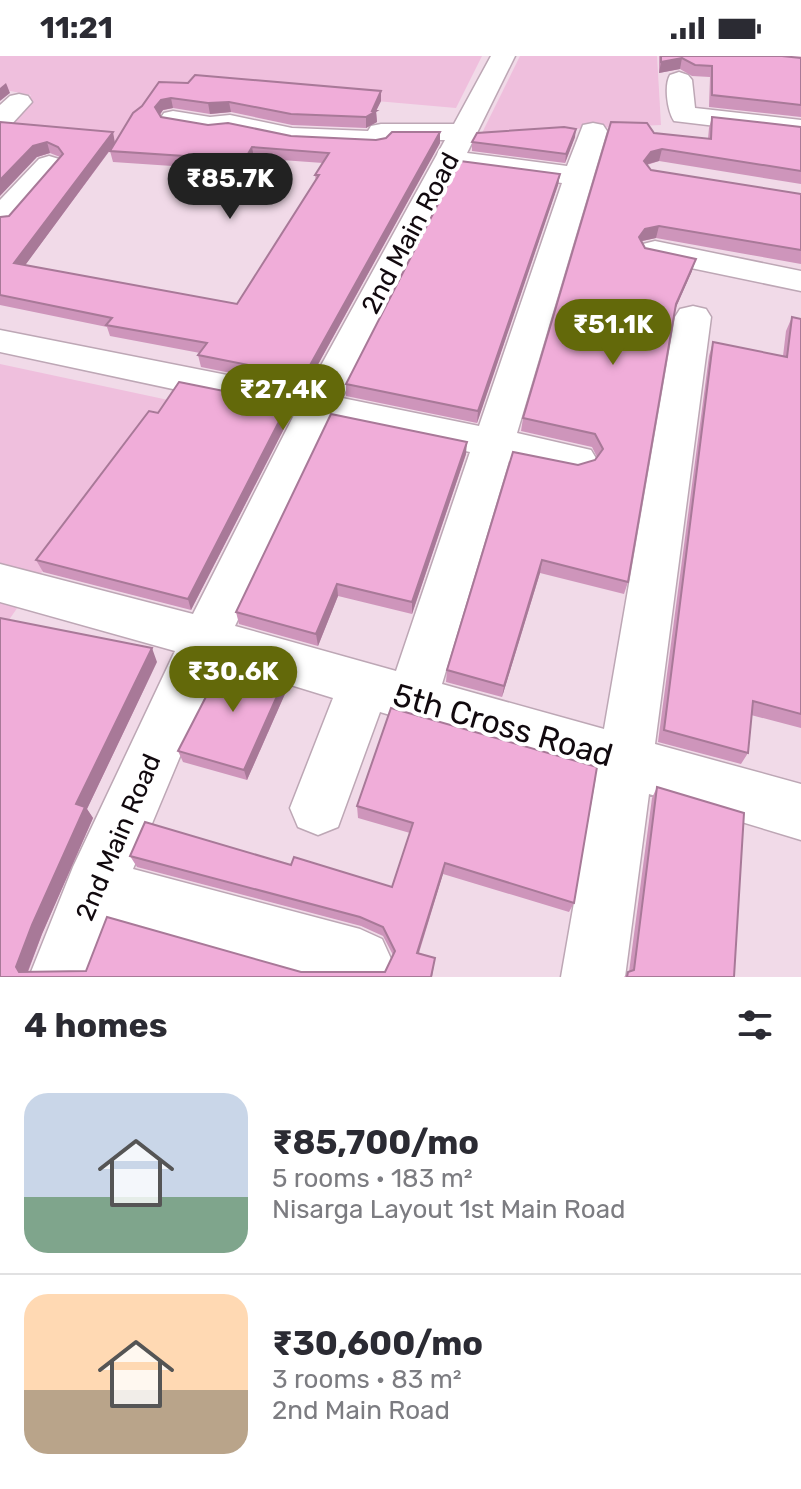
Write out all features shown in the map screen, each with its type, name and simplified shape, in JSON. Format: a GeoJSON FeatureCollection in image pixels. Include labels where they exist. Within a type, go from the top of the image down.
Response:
{"type":"FeatureCollection","features":[{"type":"Feature","properties":{"kind":"street","name":"2nd Main Road"},"geometry":{"type":"LineString","coordinates":[[61,977],[94,888],[204,638],[318,407],[503,56]]}},
{"type":"Feature","properties":{"kind":"street"},"geometry":{"type":"LineString","coordinates":[[679,80],[683,115],[801,128]]}},
{"type":"Feature","properties":{"kind":"street"},"geometry":{"type":"LineString","coordinates":[[173,119],[210,125],[230,123],[292,136],[376,140],[381,132],[457,145],[578,176]]}},
{"type":"Feature","properties":{"kind":"street"},"geometry":{"type":"LineString","coordinates":[[318,808],[388,692],[494,443],[593,131]]}},
{"type":"Feature","properties":{"kind":"street"},"geometry":{"type":"LineString","coordinates":[[0,218],[49,165]]}},
{"type":"Feature","properties":{"kind":"street"},"geometry":{"type":"LineString","coordinates":[[655,251],[801,281]]}},
{"type":"Feature","properties":{"kind":"street"},"geometry":{"type":"LineString","coordinates":[[593,977],[693,317]]}},
{"type":"Feature","properties":{"kind":"street"},"geometry":{"type":"LineString","coordinates":[[0,341],[576,460]]}},
{"type":"Feature","properties":{"kind":"street","name":"5th Cross Road"},"geometry":{"type":"LineString","coordinates":[[0,583],[204,638],[801,812]]}},
{"type":"Feature","properties":{"kind":"street"},"geometry":{"type":"LineString","coordinates":[[94,888],[360,961]]}},
{"type":"Feature","properties":{"kind":"shaded area"},"geometry":{"type":"Polygon","coordinates":[[[0,56],[482,56],[456,108],[162,82],[121,142],[0,131],[31,95],[0,89],[0,56]]]}},
{"type":"Feature","properties":{"kind":"shaded area"},"geometry":{"type":"Polygon","coordinates":[[[520,56],[657,56],[661,125],[482,133],[520,56]]]}},
{"type":"Feature","properties":{"kind":"shaded area"},"geometry":{"type":"Polygon","coordinates":[[[0,364],[173,401],[132,441],[0,633],[0,364]]]}},
{"type":"Feature","properties":{"kind":"building"},"geometry":{"type":"Polygon","coordinates":[[[661,56],[801,58],[801,105],[712,95],[712,66],[695,65],[682,58],[661,62],[661,56]]]}},
{"type":"Feature","properties":{"kind":"building"},"geometry":{"type":"Polygon","coordinates":[[[195,75],[381,91],[372,111],[376,111],[366,117],[291,114],[229,102],[208,103],[171,98],[161,100],[155,107],[161,117],[208,125],[228,123],[291,136],[376,140],[386,138],[392,132],[440,132],[304,376],[198,355],[207,343],[106,325],[112,318],[0,295],[0,217],[9,216],[63,154],[58,147],[47,142],[33,146],[0,180],[0,122],[113,132],[14,263],[237,304],[319,175],[315,175],[329,153],[252,147],[245,159],[230,159],[110,151],[133,113],[159,82],[188,83],[195,75]]]}},
{"type":"Feature","properties":{"kind":"building"},"geometry":{"type":"Polygon","coordinates":[[[712,117],[801,127],[801,171],[662,149],[651,152],[644,161],[651,170],[801,194],[801,250],[659,226],[645,229],[639,237],[645,248],[696,259],[676,304],[628,582],[542,560],[504,686],[447,670],[513,452],[578,465],[595,460],[603,449],[595,434],[523,418],[611,122],[647,123],[654,133],[711,139],[712,117]]]}},
{"type":"Feature","properties":{"kind":"building"},"geometry":{"type":"Polygon","coordinates":[[[564,127],[576,129],[566,154],[472,142],[477,133],[564,127]]]}},
{"type":"Feature","properties":{"kind":"building"},"geometry":{"type":"Polygon","coordinates":[[[460,161],[560,174],[478,411],[346,384],[460,161]]]}},
{"type":"Feature","properties":{"kind":"building"},"geometry":{"type":"Polygon","coordinates":[[[792,317],[801,319],[801,714],[753,701],[748,753],[664,730],[713,342],[787,357],[792,317]]]}},
{"type":"Feature","properties":{"kind":"building"},"geometry":{"type":"Polygon","coordinates":[[[179,382],[288,404],[188,599],[36,560],[149,411],[158,413],[179,382]]]}},
{"type":"Feature","properties":{"kind":"building"},"geometry":{"type":"Polygon","coordinates":[[[331,414],[467,442],[412,602],[337,584],[316,634],[236,612],[331,414]]]}},
{"type":"Feature","properties":{"kind":"building"},"geometry":{"type":"Polygon","coordinates":[[[0,618],[152,648],[76,804],[85,807],[32,925],[16,967],[19,972],[86,971],[107,917],[301,972],[385,972],[395,951],[383,927],[360,917],[130,856],[145,822],[291,865],[294,857],[392,887],[413,823],[357,806],[391,708],[597,767],[574,903],[445,863],[417,953],[435,958],[431,977],[0,977],[0,618]]]}},
{"type":"Feature","properties":{"kind":"building"},"geometry":{"type":"Polygon","coordinates":[[[226,658],[286,676],[244,770],[178,751],[226,658]]]}},
{"type":"Feature","properties":{"kind":"building"},"geometry":{"type":"Polygon","coordinates":[[[657,787],[744,813],[734,977],[627,977],[628,972],[634,970],[657,787]]]}}]}
